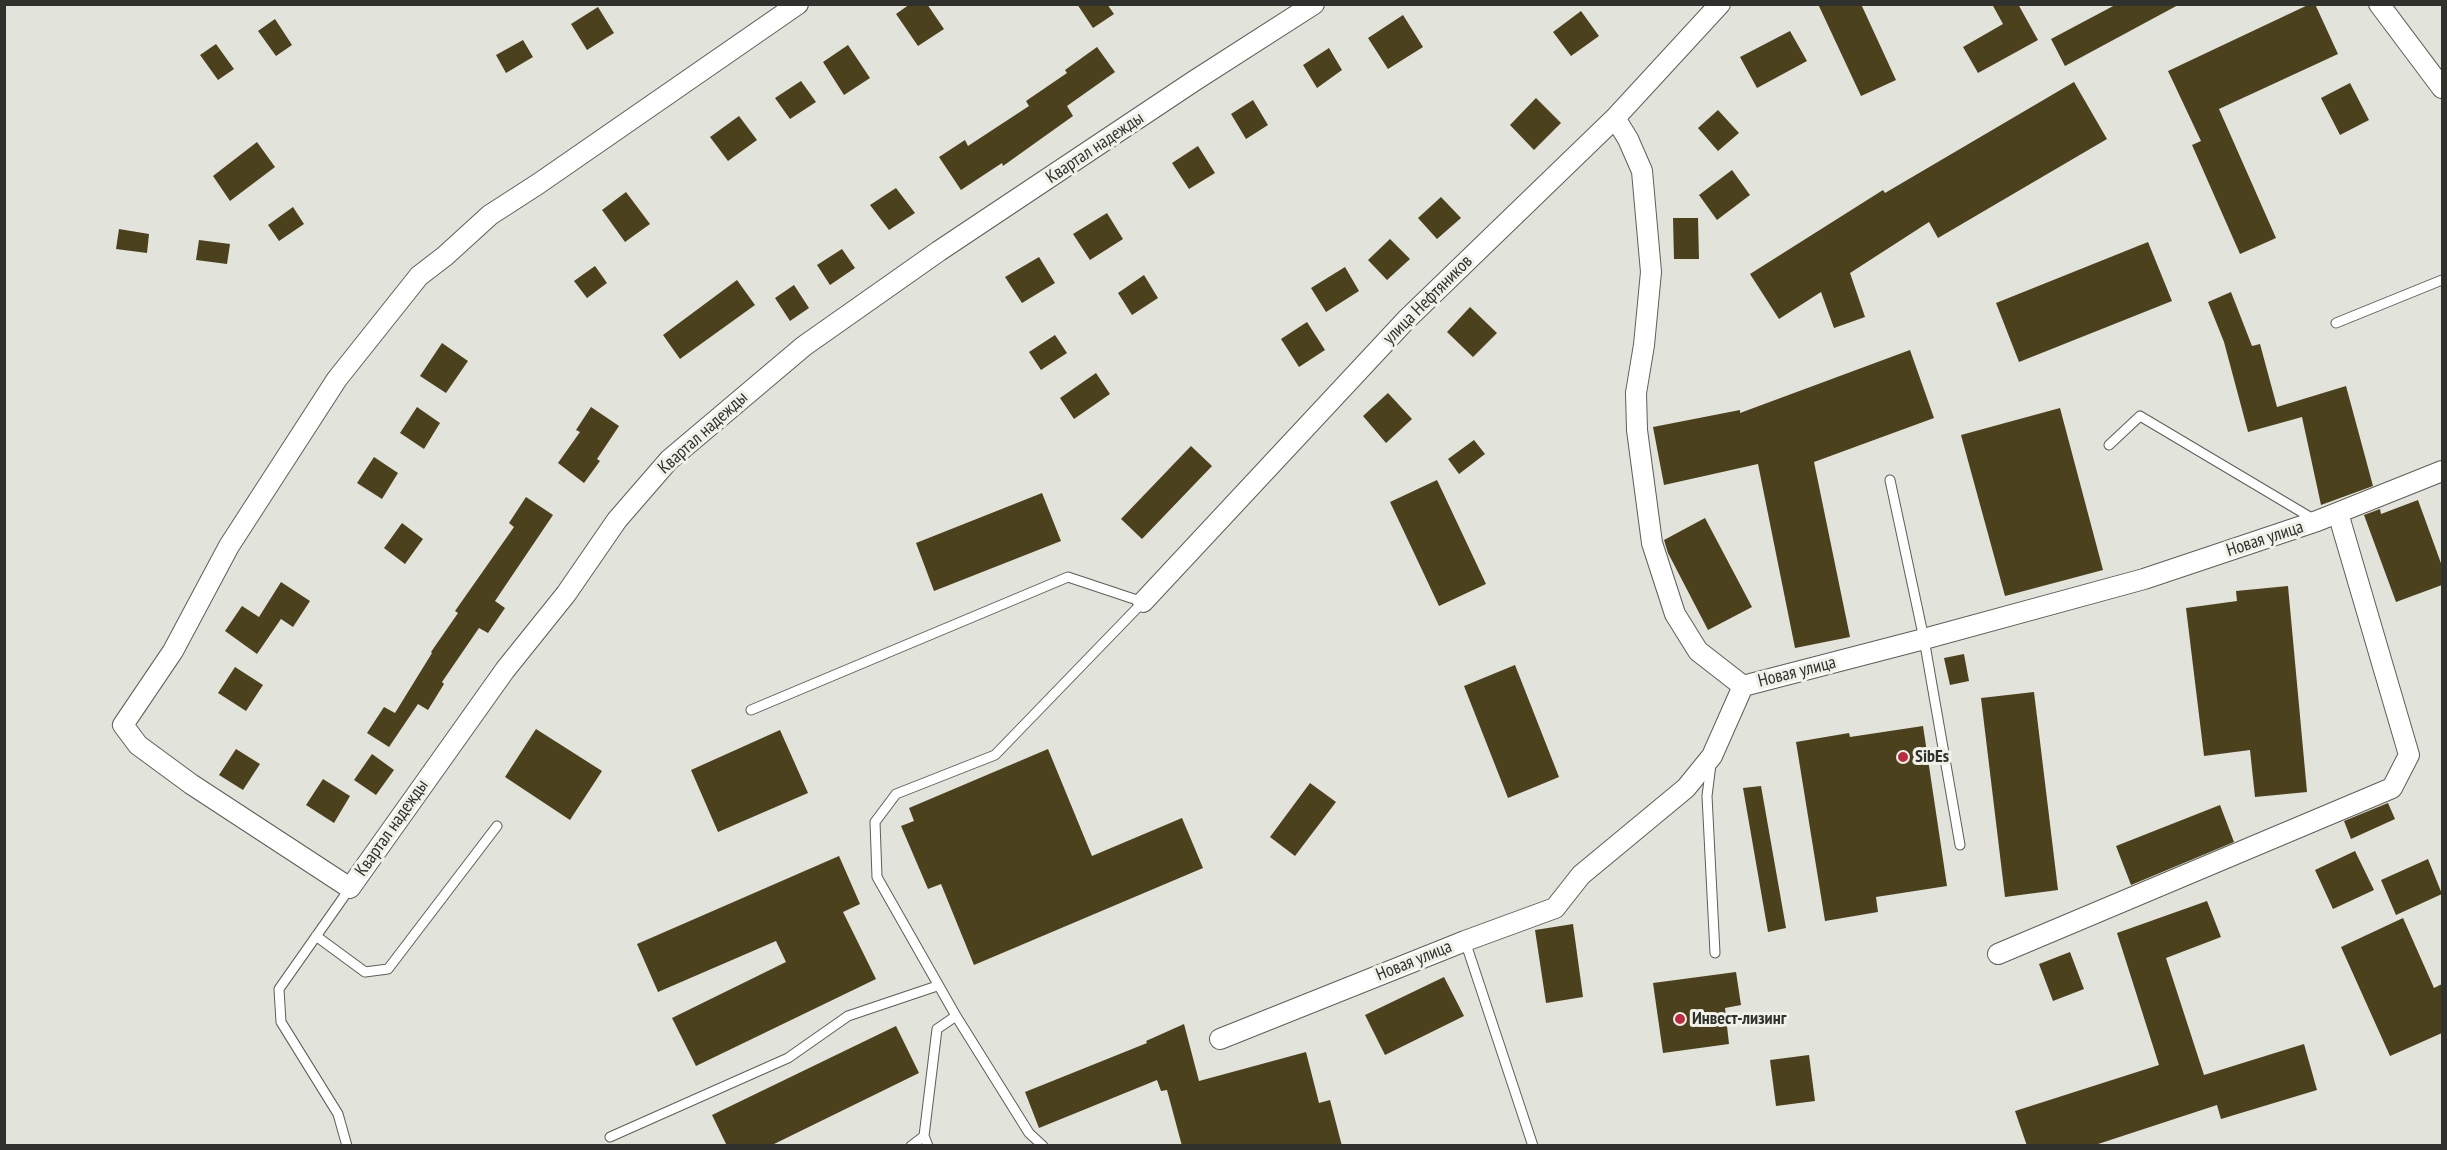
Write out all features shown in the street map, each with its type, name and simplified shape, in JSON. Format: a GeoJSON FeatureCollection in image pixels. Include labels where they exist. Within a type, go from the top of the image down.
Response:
{"type":"FeatureCollection","features":[{"type":"Feature","properties":{"kind":"street","name":"Квартал надежды"},"geometry":{"type":"LineString","coordinates":[[798,4],[490,215],[419,276],[337,379],[229,546],[173,651],[123,725],[138,745],[182,778],[350,888],[506,670],[566,594],[617,520],[669,460],[804,346],[939,251],[1314,4]]}},
{"type":"Feature","properties":{"kind":"street","name":"улица Нефтяников"},"geometry":{"type":"LineString","coordinates":[[1143,602],[1407,320],[1616,118],[1720,4]]}},
{"type":"Feature","properties":{"kind":"street"},"geometry":{"type":"LineString","coordinates":[[2379,4],[2442,88]]}},
{"type":"Feature","properties":{"kind":"street"},"geometry":{"type":"LineString","coordinates":[[1616,118],[1642,171],[1651,272],[1644,345],[1636,393],[1637,430],[1652,543],[1675,614],[1698,651],[1743,686]]}},
{"type":"Feature","properties":{"kind":"street","name":"Новая улица"},"geometry":{"type":"LineString","coordinates":[[1220,1039],[1465,941],[1555,908],[1581,875],[1686,788],[1712,756],[1743,686],[2144,579],[2317,521],[2442,471]]}},
{"type":"Feature","properties":{"kind":"street"},"geometry":{"type":"LineString","coordinates":[[1998,954],[2392,788],[2409,755],[2338,513]]}},
{"type":"Feature","properties":{"kind":"lane"},"geometry":{"type":"LineString","coordinates":[[2336,323],[2442,280]]}},
{"type":"Feature","properties":{"kind":"lane"},"geometry":{"type":"LineString","coordinates":[[2109,445],[2140,416],[2317,521]]}},
{"type":"Feature","properties":{"kind":"lane"},"geometry":{"type":"LineString","coordinates":[[1890,480],[1924,639],[1960,845]]}},
{"type":"Feature","properties":{"kind":"lane"},"geometry":{"type":"LineString","coordinates":[[750,710],[1068,577],[1143,602],[995,755],[896,794],[875,822],[877,877],[937,986],[1029,1132],[1043,1146]]}},
{"type":"Feature","properties":{"kind":"lane"},"geometry":{"type":"LineString","coordinates":[[1712,756],[1707,796],[1715,952]]}},
{"type":"Feature","properties":{"kind":"lane"},"geometry":{"type":"LineString","coordinates":[[316,936],[365,972],[388,969],[497,826]]}},
{"type":"Feature","properties":{"kind":"lane"},"geometry":{"type":"LineString","coordinates":[[347,1146],[338,1114],[281,1022],[279,989],[350,888]]}},
{"type":"Feature","properties":{"kind":"lane"},"geometry":{"type":"LineString","coordinates":[[1465,941],[1533,1146]]}},
{"type":"Feature","properties":{"kind":"lane"},"geometry":{"type":"LineString","coordinates":[[610,1137],[788,1058],[848,1016],[937,986]]}},
{"type":"Feature","properties":{"kind":"lane"},"geometry":{"type":"LineString","coordinates":[[910,1146],[926,1141],[937,1029],[956,1016]]}},
{"type":"Feature","properties":{"kind":"building"},"geometry":{"type":"Polygon","coordinates":[[[910,4],[927,4],[944,29],[918,46],[896,14],[910,4]]]}},
{"type":"Feature","properties":{"kind":"building"},"geometry":{"type":"Polygon","coordinates":[[[1077,4],[1107,4],[1114,14],[1093,28],[1077,4]]]}},
{"type":"Feature","properties":{"kind":"building"},"geometry":{"type":"Polygon","coordinates":[[[1818,4],[1861,4],[1896,80],[1861,96],[1818,4]]]}},
{"type":"Feature","properties":{"kind":"building"},"geometry":{"type":"Polygon","coordinates":[[[1992,4],[2018,4],[2038,40],[1978,73],[1963,47],[2003,24],[1992,4]]]}},
{"type":"Feature","properties":{"kind":"building"},"geometry":{"type":"Polygon","coordinates":[[[2117,4],[2180,4],[2065,66],[2051,39],[2117,4]]]}},
{"type":"Feature","properties":{"kind":"building"},"geometry":{"type":"Polygon","coordinates":[[[2310,4],[2315,4],[2338,54],[2219,109],[2276,238],[2240,254],[2192,145],[2201,141],[2168,71],[2310,4]]]}},
{"type":"Feature","properties":{"kind":"building"},"geometry":{"type":"Polygon","coordinates":[[[598,7],[614,33],[587,50],[571,24],[598,7]]]}},
{"type":"Feature","properties":{"kind":"building"},"geometry":{"type":"Polygon","coordinates":[[[1581,11],[1599,36],[1571,56],[1553,32],[1581,11]]]}},
{"type":"Feature","properties":{"kind":"building"},"geometry":{"type":"Polygon","coordinates":[[[1403,15],[1423,47],[1388,69],[1368,38],[1403,15]]]}},
{"type":"Feature","properties":{"kind":"building"},"geometry":{"type":"Polygon","coordinates":[[[275,19],[292,45],[276,56],[258,31],[275,19]]]}},
{"type":"Feature","properties":{"kind":"building"},"geometry":{"type":"Polygon","coordinates":[[[1790,31],[1807,61],[1757,88],[1740,57],[1790,31]]]}},
{"type":"Feature","properties":{"kind":"building"},"geometry":{"type":"Polygon","coordinates":[[[523,40],[533,57],[506,73],[496,55],[523,40]]]}},
{"type":"Feature","properties":{"kind":"building"},"geometry":{"type":"Polygon","coordinates":[[[216,44],[234,69],[218,80],[200,55],[216,44]]]}},
{"type":"Feature","properties":{"kind":"building"},"geometry":{"type":"Polygon","coordinates":[[[848,45],[870,78],[844,95],[823,62],[848,45]]]}},
{"type":"Feature","properties":{"kind":"building"},"geometry":{"type":"Polygon","coordinates":[[[1097,47],[1115,72],[1067,106],[1073,116],[1003,166],[1002,163],[961,190],[939,157],[965,140],[968,146],[1029,106],[1026,101],[1067,73],[1065,70],[1097,47]]]}},
{"type":"Feature","properties":{"kind":"building"},"geometry":{"type":"Polygon","coordinates":[[[1329,48],[1342,70],[1317,88],[1303,65],[1329,48]]]}},
{"type":"Feature","properties":{"kind":"building"},"geometry":{"type":"Polygon","coordinates":[[[801,81],[816,102],[790,119],[775,98],[801,81]]]}},
{"type":"Feature","properties":{"kind":"building"},"geometry":{"type":"Polygon","coordinates":[[[2074,82],[2107,139],[1938,238],[1929,222],[1850,273],[1865,317],[1834,328],[1821,292],[1779,319],[1750,274],[1883,190],[1885,193],[2074,82]]]}},
{"type":"Feature","properties":{"kind":"building"},"geometry":{"type":"Polygon","coordinates":[[[2350,83],[2369,120],[2340,135],[2321,98],[2350,83]]]}},
{"type":"Feature","properties":{"kind":"building"},"geometry":{"type":"Polygon","coordinates":[[[1536,98],[1561,123],[1534,150],[1510,125],[1536,98]]]}},
{"type":"Feature","properties":{"kind":"building"},"geometry":{"type":"Polygon","coordinates":[[[1253,100],[1268,125],[1246,139],[1231,114],[1253,100]]]}},
{"type":"Feature","properties":{"kind":"building"},"geometry":{"type":"Polygon","coordinates":[[[1718,110],[1739,133],[1718,151],[1698,128],[1718,110]]]}},
{"type":"Feature","properties":{"kind":"building"},"geometry":{"type":"Polygon","coordinates":[[[739,116],[757,140],[728,161],[710,137],[739,116]]]}},
{"type":"Feature","properties":{"kind":"building"},"geometry":{"type":"Polygon","coordinates":[[[257,142],[275,167],[230,201],[213,176],[257,142]]]}},
{"type":"Feature","properties":{"kind":"building"},"geometry":{"type":"Polygon","coordinates":[[[1198,146],[1215,173],[1189,189],[1172,163],[1198,146]]]}},
{"type":"Feature","properties":{"kind":"building"},"geometry":{"type":"Polygon","coordinates":[[[1732,170],[1750,195],[1717,220],[1699,195],[1732,170]]]}},
{"type":"Feature","properties":{"kind":"building"},"geometry":{"type":"Polygon","coordinates":[[[896,188],[915,213],[889,230],[870,205],[896,188]]]}},
{"type":"Feature","properties":{"kind":"building"},"geometry":{"type":"Polygon","coordinates":[[[626,192],[650,224],[625,242],[602,210],[626,192]]]}},
{"type":"Feature","properties":{"kind":"building"},"geometry":{"type":"Polygon","coordinates":[[[1441,197],[1461,218],[1437,239],[1418,218],[1441,197]]]}},
{"type":"Feature","properties":{"kind":"building"},"geometry":{"type":"Polygon","coordinates":[[[293,207],[304,224],[279,241],[268,225],[293,207]]]}},
{"type":"Feature","properties":{"kind":"building"},"geometry":{"type":"Polygon","coordinates":[[[1107,213],[1123,239],[1090,260],[1073,234],[1107,213]]]}},
{"type":"Feature","properties":{"kind":"building"},"geometry":{"type":"Polygon","coordinates":[[[1673,218],[1698,218],[1699,259],[1674,259],[1673,218]]]}},
{"type":"Feature","properties":{"kind":"building"},"geometry":{"type":"Polygon","coordinates":[[[119,229],[149,234],[147,253],[116,249],[119,229]]]}},
{"type":"Feature","properties":{"kind":"building"},"geometry":{"type":"Polygon","coordinates":[[[1390,239],[1410,259],[1387,280],[1368,260],[1390,239]]]}},
{"type":"Feature","properties":{"kind":"building"},"geometry":{"type":"Polygon","coordinates":[[[199,240],[230,244],[227,264],[196,260],[199,240]]]}},
{"type":"Feature","properties":{"kind":"building"},"geometry":{"type":"Polygon","coordinates":[[[2148,242],[2172,301],[2019,362],[1996,303],[2148,242]]]}},
{"type":"Feature","properties":{"kind":"building"},"geometry":{"type":"Polygon","coordinates":[[[842,249],[855,268],[830,285],[817,265],[842,249]]]}},
{"type":"Feature","properties":{"kind":"building"},"geometry":{"type":"Polygon","coordinates":[[[1039,257],[1055,283],[1022,303],[1005,277],[1039,257]]]}},
{"type":"Feature","properties":{"kind":"building"},"geometry":{"type":"Polygon","coordinates":[[[595,266],[607,283],[587,298],[574,281],[595,266]]]}},
{"type":"Feature","properties":{"kind":"building"},"geometry":{"type":"Polygon","coordinates":[[[1345,267],[1359,291],[1326,312],[1311,288],[1345,267]]]}},
{"type":"Feature","properties":{"kind":"building"},"geometry":{"type":"Polygon","coordinates":[[[1144,275],[1158,298],[1132,315],[1118,293],[1144,275]]]}},
{"type":"Feature","properties":{"kind":"building"},"geometry":{"type":"Polygon","coordinates":[[[737,280],[755,305],[680,359],[663,335],[737,280]]]}},
{"type":"Feature","properties":{"kind":"building"},"geometry":{"type":"Polygon","coordinates":[[[794,285],[809,308],[790,321],[775,298],[794,285]]]}},
{"type":"Feature","properties":{"kind":"building"},"geometry":{"type":"Polygon","coordinates":[[[2231,292],[2252,346],[2260,344],[2277,407],[2346,386],[2373,486],[2321,505],[2302,417],[2248,432],[2224,342],[2208,302],[2231,292]]]}},
{"type":"Feature","properties":{"kind":"building"},"geometry":{"type":"Polygon","coordinates":[[[1470,307],[1497,333],[1473,357],[1447,332],[1470,307]]]}},
{"type":"Feature","properties":{"kind":"building"},"geometry":{"type":"Polygon","coordinates":[[[1307,322],[1325,350],[1299,367],[1281,339],[1307,322]]]}},
{"type":"Feature","properties":{"kind":"building"},"geometry":{"type":"Polygon","coordinates":[[[1055,335],[1067,353],[1041,370],[1029,352],[1055,335]]]}},
{"type":"Feature","properties":{"kind":"building"},"geometry":{"type":"Polygon","coordinates":[[[442,343],[468,361],[446,393],[420,376],[442,343]]]}},
{"type":"Feature","properties":{"kind":"building"},"geometry":{"type":"Polygon","coordinates":[[[1910,350],[1934,418],[1814,462],[1850,637],[1795,648],[1758,464],[1664,485],[1653,427],[1740,410],[1740,413],[1910,350]]]}},
{"type":"Feature","properties":{"kind":"building"},"geometry":{"type":"Polygon","coordinates":[[[1096,373],[1110,394],[1074,419],[1060,398],[1096,373]]]}},
{"type":"Feature","properties":{"kind":"building"},"geometry":{"type":"Polygon","coordinates":[[[1388,393],[1412,419],[1386,443],[1363,416],[1388,393]]]}},
{"type":"Feature","properties":{"kind":"building"},"geometry":{"type":"Polygon","coordinates":[[[417,407],[440,423],[424,449],[400,433],[417,407]]]}},
{"type":"Feature","properties":{"kind":"building"},"geometry":{"type":"Polygon","coordinates":[[[591,407],[619,426],[597,459],[600,461],[584,483],[558,463],[580,432],[576,430],[591,407]]]}},
{"type":"Feature","properties":{"kind":"building"},"geometry":{"type":"Polygon","coordinates":[[[2060,408],[2103,570],[2005,596],[1961,435],[2060,408]]]}},
{"type":"Feature","properties":{"kind":"building"},"geometry":{"type":"Polygon","coordinates":[[[1474,440],[1485,454],[1459,474],[1448,459],[1474,440]]]}},
{"type":"Feature","properties":{"kind":"building"},"geometry":{"type":"Polygon","coordinates":[[[1191,446],[1212,466],[1142,539],[1121,519],[1191,446]]]}},
{"type":"Feature","properties":{"kind":"building"},"geometry":{"type":"Polygon","coordinates":[[[374,457],[398,473],[382,499],[357,483],[374,457]]]}},
{"type":"Feature","properties":{"kind":"building"},"geometry":{"type":"Polygon","coordinates":[[[1437,480],[1486,584],[1439,606],[1390,502],[1437,480]]]}},
{"type":"Feature","properties":{"kind":"building"},"geometry":{"type":"Polygon","coordinates":[[[1042,493],[1061,541],[934,591],[916,543],[1042,493]]]}},
{"type":"Feature","properties":{"kind":"building"},"geometry":{"type":"Polygon","coordinates":[[[526,497],[553,515],[495,601],[505,608],[488,633],[479,628],[442,682],[444,684],[428,710],[418,704],[389,747],[367,733],[384,707],[395,713],[431,652],[458,613],[455,611],[514,527],[509,523],[526,497]]]}},
{"type":"Feature","properties":{"kind":"building"},"geometry":{"type":"Polygon","coordinates":[[[2418,500],[2442,566],[2442,585],[2396,602],[2364,515],[2380,509],[2381,514],[2418,500]]]}},
{"type":"Feature","properties":{"kind":"building"},"geometry":{"type":"Polygon","coordinates":[[[1705,518],[1752,607],[1708,630],[1668,553],[1664,540],[1705,518]]]}},
{"type":"Feature","properties":{"kind":"building"},"geometry":{"type":"Polygon","coordinates":[[[402,523],[423,539],[405,564],[384,548],[402,523]]]}},
{"type":"Feature","properties":{"kind":"building"},"geometry":{"type":"Polygon","coordinates":[[[281,582],[310,601],[293,627],[281,619],[257,654],[225,631],[242,606],[259,617],[281,582]]]}},
{"type":"Feature","properties":{"kind":"building"},"geometry":{"type":"Polygon","coordinates":[[[2288,586],[2307,792],[2255,797],[2250,750],[2204,756],[2186,608],[2237,601],[2236,591],[2288,586]]]}},
{"type":"Feature","properties":{"kind":"building"},"geometry":{"type":"Polygon","coordinates":[[[1964,654],[1969,681],[1950,685],[1944,658],[1964,654]]]}},
{"type":"Feature","properties":{"kind":"building"},"geometry":{"type":"Polygon","coordinates":[[[1515,665],[1559,777],[1508,798],[1464,686],[1515,665]]]}},
{"type":"Feature","properties":{"kind":"building"},"geometry":{"type":"Polygon","coordinates":[[[235,667],[263,685],[246,711],[218,693],[235,667]]]}},
{"type":"Feature","properties":{"kind":"building"},"geometry":{"type":"Polygon","coordinates":[[[2034,692],[2058,890],[2005,897],[1981,698],[2034,692]]]}},
{"type":"Feature","properties":{"kind":"building"},"geometry":{"type":"Polygon","coordinates":[[[1923,726],[1947,886],[1876,897],[1878,912],[1825,921],[1796,742],[1849,733],[1850,737],[1923,726]]]}},
{"type":"Feature","properties":{"kind":"building"},"geometry":{"type":"Polygon","coordinates":[[[536,729],[602,771],[570,820],[505,777],[536,729]]]}},
{"type":"Feature","properties":{"kind":"building"},"geometry":{"type":"Polygon","coordinates":[[[780,730],[808,793],[718,832],[691,770],[780,730]]]}},
{"type":"Feature","properties":{"kind":"building"},"geometry":{"type":"Polygon","coordinates":[[[236,749],[260,764],[243,790],[219,775],[236,749]]]}},
{"type":"Feature","properties":{"kind":"building"},"geometry":{"type":"Polygon","coordinates":[[[1048,749],[1092,856],[1182,818],[1203,868],[974,965],[941,884],[928,889],[901,826],[914,821],[909,808],[1048,749]]]}},
{"type":"Feature","properties":{"kind":"building"},"geometry":{"type":"Polygon","coordinates":[[[372,754],[394,770],[376,795],[354,780],[372,754]]]}},
{"type":"Feature","properties":{"kind":"building"},"geometry":{"type":"Polygon","coordinates":[[[323,779],[350,796],[334,823],[306,805],[323,779]]]}},
{"type":"Feature","properties":{"kind":"building"},"geometry":{"type":"Polygon","coordinates":[[[1310,783],[1336,802],[1295,856],[1270,837],[1310,783]]]}},
{"type":"Feature","properties":{"kind":"building"},"geometry":{"type":"Polygon","coordinates":[[[1761,786],[1786,928],[1768,932],[1743,788],[1761,786]]]}},
{"type":"Feature","properties":{"kind":"building"},"geometry":{"type":"Polygon","coordinates":[[[2388,803],[2395,819],[2351,839],[2344,821],[2388,803]]]}},
{"type":"Feature","properties":{"kind":"building"},"geometry":{"type":"Polygon","coordinates":[[[2220,805],[2234,842],[2131,885],[2116,846],[2220,805]]]}},
{"type":"Feature","properties":{"kind":"building"},"geometry":{"type":"Polygon","coordinates":[[[2355,851],[2374,890],[2333,909],[2315,870],[2355,851]]]}},
{"type":"Feature","properties":{"kind":"building"},"geometry":{"type":"Polygon","coordinates":[[[839,856],[860,904],[843,912],[876,979],[696,1066],[672,1018],[786,962],[776,941],[658,992],[637,944],[839,856]]]}},
{"type":"Feature","properties":{"kind":"building"},"geometry":{"type":"Polygon","coordinates":[[[2428,859],[2442,894],[2396,915],[2381,880],[2428,859]]]}},
{"type":"Feature","properties":{"kind":"building"},"geometry":{"type":"Polygon","coordinates":[[[2207,901],[2221,937],[2166,958],[2204,1075],[2304,1044],[2317,1090],[2221,1119],[2217,1105],[2092,1146],[2027,1146],[2015,1111],[2159,1065],[2117,933],[2207,901]]]}},
{"type":"Feature","properties":{"kind":"building"},"geometry":{"type":"Polygon","coordinates":[[[2403,918],[2434,988],[2442,984],[2442,1033],[2390,1056],[2341,947],[2403,918]]]}},
{"type":"Feature","properties":{"kind":"building"},"geometry":{"type":"Polygon","coordinates":[[[1573,924],[1583,997],[1546,1003],[1535,930],[1573,924]]]}},
{"type":"Feature","properties":{"kind":"building"},"geometry":{"type":"Polygon","coordinates":[[[2070,952],[2084,989],[2053,1001],[2039,964],[2070,952]]]}},
{"type":"Feature","properties":{"kind":"building"},"geometry":{"type":"Polygon","coordinates":[[[1736,972],[1741,1005],[1725,1008],[1729,1044],[1663,1053],[1653,983],[1736,972]]]}},
{"type":"Feature","properties":{"kind":"building"},"geometry":{"type":"Polygon","coordinates":[[[1444,977],[1464,1016],[1385,1055],[1365,1015],[1444,977]]]}},
{"type":"Feature","properties":{"kind":"building"},"geometry":{"type":"Polygon","coordinates":[[[1184,1024],[1199,1081],[1306,1052],[1319,1103],[1330,1100],[1342,1146],[1182,1146],[1167,1090],[1161,1091],[1157,1080],[1039,1128],[1025,1092],[1147,1043],[1146,1041],[1184,1024]]]}},
{"type":"Feature","properties":{"kind":"building"},"geometry":{"type":"Polygon","coordinates":[[[896,1026],[919,1073],[770,1146],[727,1146],[712,1115],[896,1026]]]}},
{"type":"Feature","properties":{"kind":"building"},"geometry":{"type":"Polygon","coordinates":[[[1809,1055],[1815,1101],[1776,1106],[1770,1060],[1809,1055]]]}},
{"type":"Feature","properties":{"kind":"place","name":"SibEs"},"geometry":{"type":"Point","coordinates":[1903,757]}},
{"type":"Feature","properties":{"kind":"place","name":"Инвест-лизинг"},"geometry":{"type":"Point","coordinates":[1680,1019]}}]}
